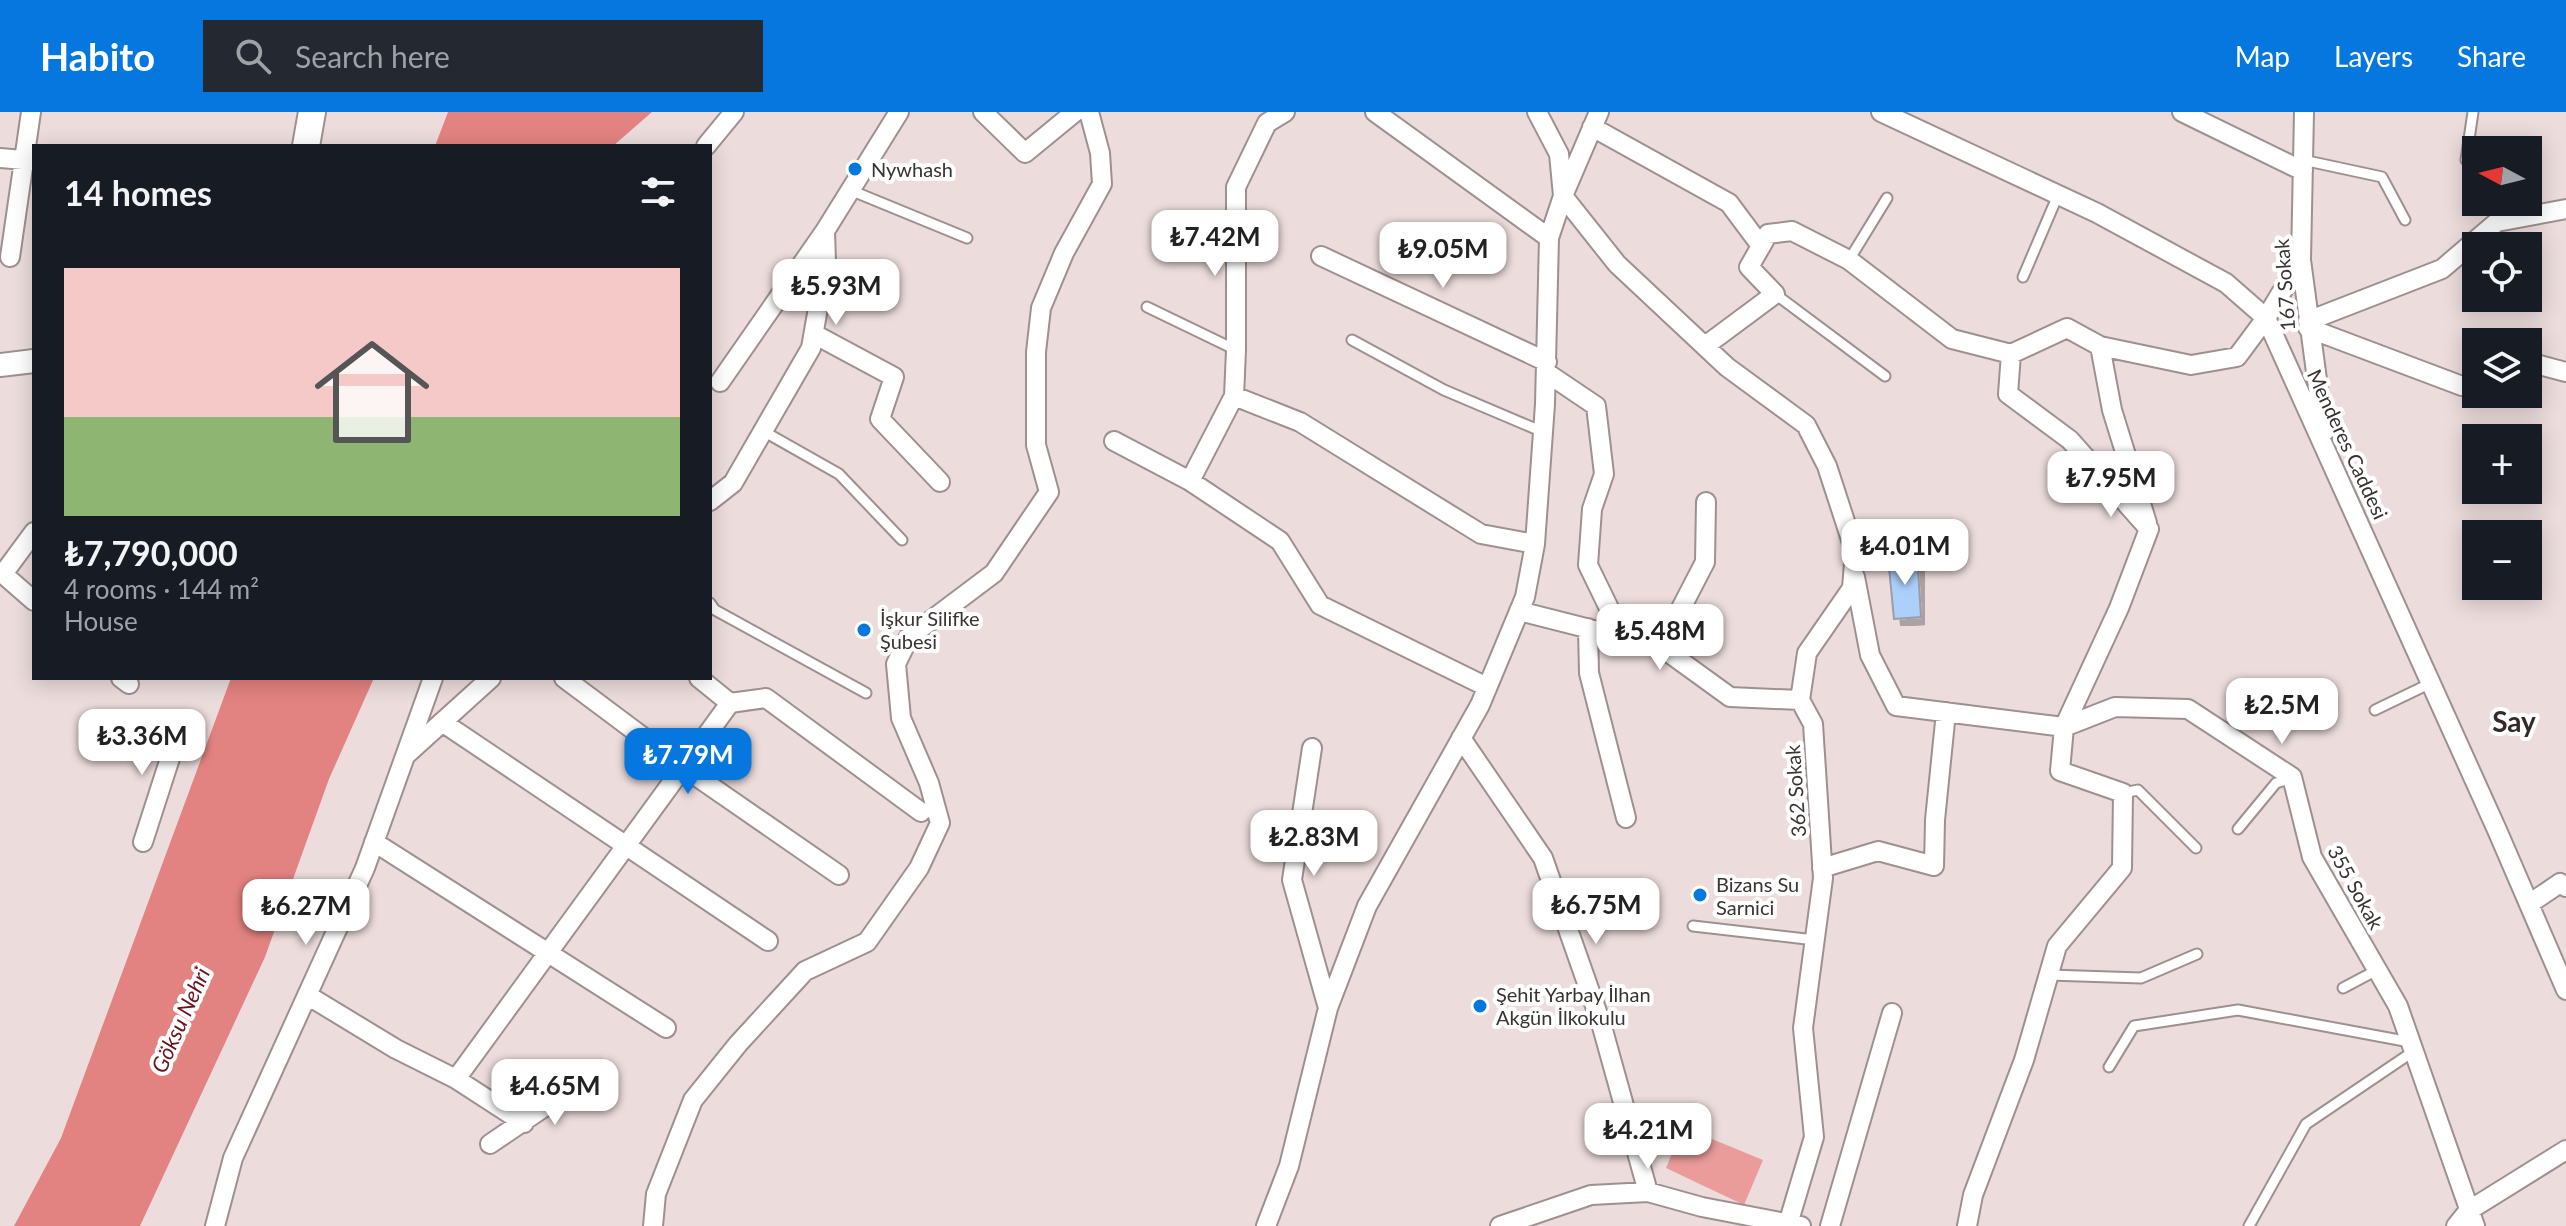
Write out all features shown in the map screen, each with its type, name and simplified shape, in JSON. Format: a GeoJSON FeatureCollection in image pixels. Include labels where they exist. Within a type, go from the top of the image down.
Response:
{"type":"FeatureCollection","features":[{"type":"Feature","properties":{"kind":"main road"},"geometry":{"type":"LineString","coordinates":[[306,144],[312,112]]}},
{"type":"Feature","properties":{"kind":"main road"},"geometry":{"type":"LineString","coordinates":[[325,112],[325,144]]}},
{"type":"Feature","properties":{"kind":"street"},"geometry":{"type":"LineString","coordinates":[[10,257],[29,160],[31,112]]}},
{"type":"Feature","properties":{"kind":"street"},"geometry":{"type":"LineString","coordinates":[[708,144],[734,112]]}},
{"type":"Feature","properties":{"kind":"street"},"geometry":{"type":"LineString","coordinates":[[720,382],[825,231],[899,112]]}},
{"type":"Feature","properties":{"kind":"street"},"geometry":{"type":"LineString","coordinates":[[983,112],[1025,153],[1075,112]]}},
{"type":"Feature","properties":{"kind":"street"},"geometry":{"type":"LineString","coordinates":[[653,1226],[656,1194],[693,1100],[738,1044],[805,971],[867,942],[919,868],[940,823],[929,783],[901,718],[896,664],[909,637],[994,573],[1049,492],[1036,445],[1036,352],[1041,308],[1064,253],[1102,184],[1100,153],[1089,112]]}},
{"type":"Feature","properties":{"kind":"street"},"geometry":{"type":"LineString","coordinates":[[1190,481],[1234,396],[1236,187],[1267,123],[1285,112]]}},
{"type":"Feature","properties":{"kind":"street"},"geometry":{"type":"LineString","coordinates":[[1375,112],[1549,238]]}},
{"type":"Feature","properties":{"kind":"street"},"geometry":{"type":"LineString","coordinates":[[1537,112],[1559,154],[1563,196],[1617,264],[1727,367],[1806,425],[1827,466],[1855,552],[1854,571],[1870,655],[1896,706],[2064,727],[2115,707],[2188,709],[2292,777]]}},
{"type":"Feature","properties":{"kind":"street","name":"Menderes Caddesi"},"geometry":{"type":"LineString","coordinates":[[1881,112],[2097,213],[2226,283],[2266,318],[2566,990]]}},
{"type":"Feature","properties":{"kind":"street"},"geometry":{"type":"LineString","coordinates":[[2182,112],[2303,166]]}},
{"type":"Feature","properties":{"kind":"street","name":"167 Sokak"},"geometry":{"type":"LineString","coordinates":[[2304,112],[2301,260],[2327,453]]}},
{"type":"Feature","properties":{"kind":"street"},"geometry":{"type":"LineString","coordinates":[[1266,1226],[1289,1166],[1328,1008],[1367,906],[1461,738],[1487,687],[1525,597],[1535,544],[1543,432],[1549,238],[1595,120],[1729,203],[1761,246]]}},
{"type":"Feature","properties":{"kind":"street"},"geometry":{"type":"LineString","coordinates":[[0,158],[29,160]]}},
{"type":"Feature","properties":{"kind":"street"},"geometry":{"type":"LineString","coordinates":[[2308,324],[2442,269],[2497,222],[2566,209]]}},
{"type":"Feature","properties":{"kind":"street"},"geometry":{"type":"LineString","coordinates":[[712,499],[733,483],[811,348],[826,262],[825,231]]}},
{"type":"Feature","properties":{"kind":"street"},"geometry":{"type":"LineString","coordinates":[[1705,346],[1775,294],[1749,267],[1768,234],[1792,231],[1849,260],[1952,339],[2011,354],[2067,328],[2100,346],[2191,365],[2237,357],[2266,318],[2301,260]]}},
{"type":"Feature","properties":{"kind":"street"},"geometry":{"type":"LineString","coordinates":[[1321,256],[1547,368],[1596,406],[1604,474],[1592,509],[1588,565],[1623,637]]}},
{"type":"Feature","properties":{"kind":"street"},"geometry":{"type":"LineString","coordinates":[[2308,324],[2462,386]]}},
{"type":"Feature","properties":{"kind":"street"},"geometry":{"type":"LineString","coordinates":[[814,334],[894,377],[880,419],[940,482]]}},
{"type":"Feature","properties":{"kind":"street"},"geometry":{"type":"LineString","coordinates":[[1967,1226],[1973,1195],[2024,1060],[2057,946],[2122,868],[2123,793],[2060,771],[2064,727],[2119,608],[2149,529],[2112,410],[2100,346]]}},
{"type":"Feature","properties":{"kind":"street"},"geometry":{"type":"LineString","coordinates":[[2011,354],[2008,394],[2070,440],[2149,529]]}},
{"type":"Feature","properties":{"kind":"street"},"geometry":{"type":"LineString","coordinates":[[0,365],[32,361]]}},
{"type":"Feature","properties":{"kind":"street"},"geometry":{"type":"LineString","coordinates":[[2542,366],[2566,372]]}},
{"type":"Feature","properties":{"kind":"street"},"geometry":{"type":"LineString","coordinates":[[1234,396],[1300,422],[1481,534],[1535,544]]}},
{"type":"Feature","properties":{"kind":"street"},"geometry":{"type":"LineString","coordinates":[[1114,441],[1190,481],[1280,541],[1320,605],[1487,687]]}},
{"type":"Feature","properties":{"kind":"street"},"geometry":{"type":"LineString","coordinates":[[1661,647],[1705,562],[1706,502]]}},
{"type":"Feature","properties":{"kind":"street"},"geometry":{"type":"LineString","coordinates":[[32,535],[3,574],[32,599]]}},
{"type":"Feature","properties":{"kind":"street","name":"362 Sokak"},"geometry":{"type":"LineString","coordinates":[[1794,1225],[1814,1137],[1803,1028],[1822,868],[1813,724],[1800,700],[1807,653],[1852,588],[1854,571]]}},
{"type":"Feature","properties":{"kind":"street"},"geometry":{"type":"LineString","coordinates":[[1519,611],[1661,647],[1730,697],[1800,700]]}},
{"type":"Feature","properties":{"kind":"street"},"geometry":{"type":"LineString","coordinates":[[1588,628],[1589,673],[1626,818]]}},
{"type":"Feature","properties":{"kind":"street"},"geometry":{"type":"LineString","coordinates":[[215,1226],[233,1158],[374,842],[432,680]]}},
{"type":"Feature","properties":{"kind":"street"},"geometry":{"type":"LineString","coordinates":[[405,756],[489,680]]}},
{"type":"Feature","properties":{"kind":"street"},"geometry":{"type":"LineString","coordinates":[[567,680],[683,767],[839,875]]}},
{"type":"Feature","properties":{"kind":"street"},"geometry":{"type":"LineString","coordinates":[[701,680],[730,703]]}},
{"type":"Feature","properties":{"kind":"street"},"geometry":{"type":"LineString","coordinates":[[456,1079],[730,703],[766,698],[921,812]]}},
{"type":"Feature","properties":{"kind":"street"},"geometry":{"type":"LineString","coordinates":[[1822,868],[1878,851],[1934,866],[1935,820],[1946,712]]}},
{"type":"Feature","properties":{"kind":"street"},"geometry":{"type":"LineString","coordinates":[[442,722],[768,941]]}},
{"type":"Feature","properties":{"kind":"street"},"geometry":{"type":"LineString","coordinates":[[143,842],[181,724]]}},
{"type":"Feature","properties":{"kind":"street"},"geometry":{"type":"LineString","coordinates":[[1461,738],[1543,858],[1601,1023],[1648,1192]]}},
{"type":"Feature","properties":{"kind":"street"},"geometry":{"type":"LineString","coordinates":[[1312,748],[1292,880],[1328,1008]]}},
{"type":"Feature","properties":{"kind":"street","name":"355 Sokak"},"geometry":{"type":"LineString","coordinates":[[2292,777],[2312,857],[2398,1006],[2471,1218]]}},
{"type":"Feature","properties":{"kind":"street"},"geometry":{"type":"LineString","coordinates":[[374,842],[666,1028]]}},
{"type":"Feature","properties":{"kind":"street"},"geometry":{"type":"LineString","coordinates":[[2529,904],[2560,883],[2566,887]]}},
{"type":"Feature","properties":{"kind":"street"},"geometry":{"type":"LineString","coordinates":[[307,995],[396,1049],[456,1079],[524,1123]]}},
{"type":"Feature","properties":{"kind":"street"},"geometry":{"type":"LineString","coordinates":[[1830,1226],[1892,1013]]}},
{"type":"Feature","properties":{"kind":"street"},"geometry":{"type":"LineString","coordinates":[[490,1144],[568,1091],[605,1079]]}},
{"type":"Feature","properties":{"kind":"street"},"geometry":{"type":"LineString","coordinates":[[2456,1226],[2566,1150]]}},
{"type":"Feature","properties":{"kind":"street"},"geometry":{"type":"LineString","coordinates":[[1500,1226],[1591,1195],[1648,1192],[1757,1222],[1794,1225]]}},
{"type":"Feature","properties":{"kind":"lane"},"geometry":{"type":"LineString","coordinates":[[2470,136],[2473,112]]}},
{"type":"Feature","properties":{"kind":"lane"},"geometry":{"type":"LineString","coordinates":[[2303,166],[2382,177],[2405,220]]}},
{"type":"Feature","properties":{"kind":"lane"},"geometry":{"type":"LineString","coordinates":[[850,190],[967,238]]}},
{"type":"Feature","properties":{"kind":"lane"},"geometry":{"type":"LineString","coordinates":[[2023,277],[2058,195]]}},
{"type":"Feature","properties":{"kind":"lane"},"geometry":{"type":"LineString","coordinates":[[1849,260],[1887,198]]}},
{"type":"Feature","properties":{"kind":"lane"},"geometry":{"type":"LineString","coordinates":[[1775,294],[1885,376]]}},
{"type":"Feature","properties":{"kind":"lane"},"geometry":{"type":"LineString","coordinates":[[1147,307],[1236,350]]}},
{"type":"Feature","properties":{"kind":"lane"},"geometry":{"type":"LineString","coordinates":[[1352,340],[1444,390],[1543,432]]}},
{"type":"Feature","properties":{"kind":"lane"},"geometry":{"type":"LineString","coordinates":[[763,431],[839,474],[902,540]]}},
{"type":"Feature","properties":{"kind":"lane"},"geometry":{"type":"LineString","coordinates":[[712,606],[866,693]]}},
{"type":"Feature","properties":{"kind":"lane"},"geometry":{"type":"LineString","coordinates":[[2375,710],[2431,683]]}},
{"type":"Feature","properties":{"kind":"lane"},"geometry":{"type":"LineString","coordinates":[[2238,829],[2276,783],[2292,777]]}},
{"type":"Feature","properties":{"kind":"lane"},"geometry":{"type":"LineString","coordinates":[[2123,793],[2138,790],[2196,848]]}},
{"type":"Feature","properties":{"kind":"lane"},"geometry":{"type":"LineString","coordinates":[[1693,926],[1815,940]]}},
{"type":"Feature","properties":{"kind":"lane"},"geometry":{"type":"LineString","coordinates":[[2049,975],[2141,978],[2197,954]]}},
{"type":"Feature","properties":{"kind":"lane"},"geometry":{"type":"LineString","coordinates":[[2343,988],[2377,970]]}},
{"type":"Feature","properties":{"kind":"lane"},"geometry":{"type":"LineString","coordinates":[[2109,1067],[2134,1026],[2238,1010],[2412,1047]]}},
{"type":"Feature","properties":{"kind":"lane"},"geometry":{"type":"LineString","coordinates":[[2249,1226],[2306,1124],[2412,1047]]}},
{"type":"Feature","properties":{"kind":"shaded area"},"geometry":{"type":"Polygon","coordinates":[[[1683,1127],[1763,1160],[1744,1205],[1666,1168],[1683,1127]]]}},
{"type":"Feature","properties":{"kind":"water"},"geometry":{"type":"Polygon","coordinates":[[[448,112],[652,112],[615,144],[436,144],[448,112]]]}},
{"type":"Feature","properties":{"kind":"water","name":"Göksu Nehri"},"geometry":{"type":"Polygon","coordinates":[[[230,680],[373,680],[329,779],[265,957],[140,1226],[14,1226],[61,1138],[230,680]]]}},
{"type":"Feature","properties":{"kind":"building"},"geometry":{"type":"Polygon","coordinates":[[[1917,555],[1921,617],[1894,619],[1888,557],[1917,555]]]}},
{"type":"Feature","properties":{"kind":"place","name":"Nywhash"},"geometry":{"type":"Point","coordinates":[855,169]}},
{"type":"Feature","properties":{"kind":"place","name":"İşkur Silifke Şubesi"},"geometry":{"type":"Point","coordinates":[864,630]}},
{"type":"Feature","properties":{"kind":"place","name":"Bizans Su Sarnici"},"geometry":{"type":"Point","coordinates":[1700,895]}},
{"type":"Feature","properties":{"kind":"place","name":"Şehit Yarbay İlhan Akgün İlkokulu"},"geometry":{"type":"Point","coordinates":[1480,1006]}},
{"type":"Feature","properties":{"kind":"district","name":"Say"},"geometry":{"type":"Point","coordinates":[2514,721]}}]}
